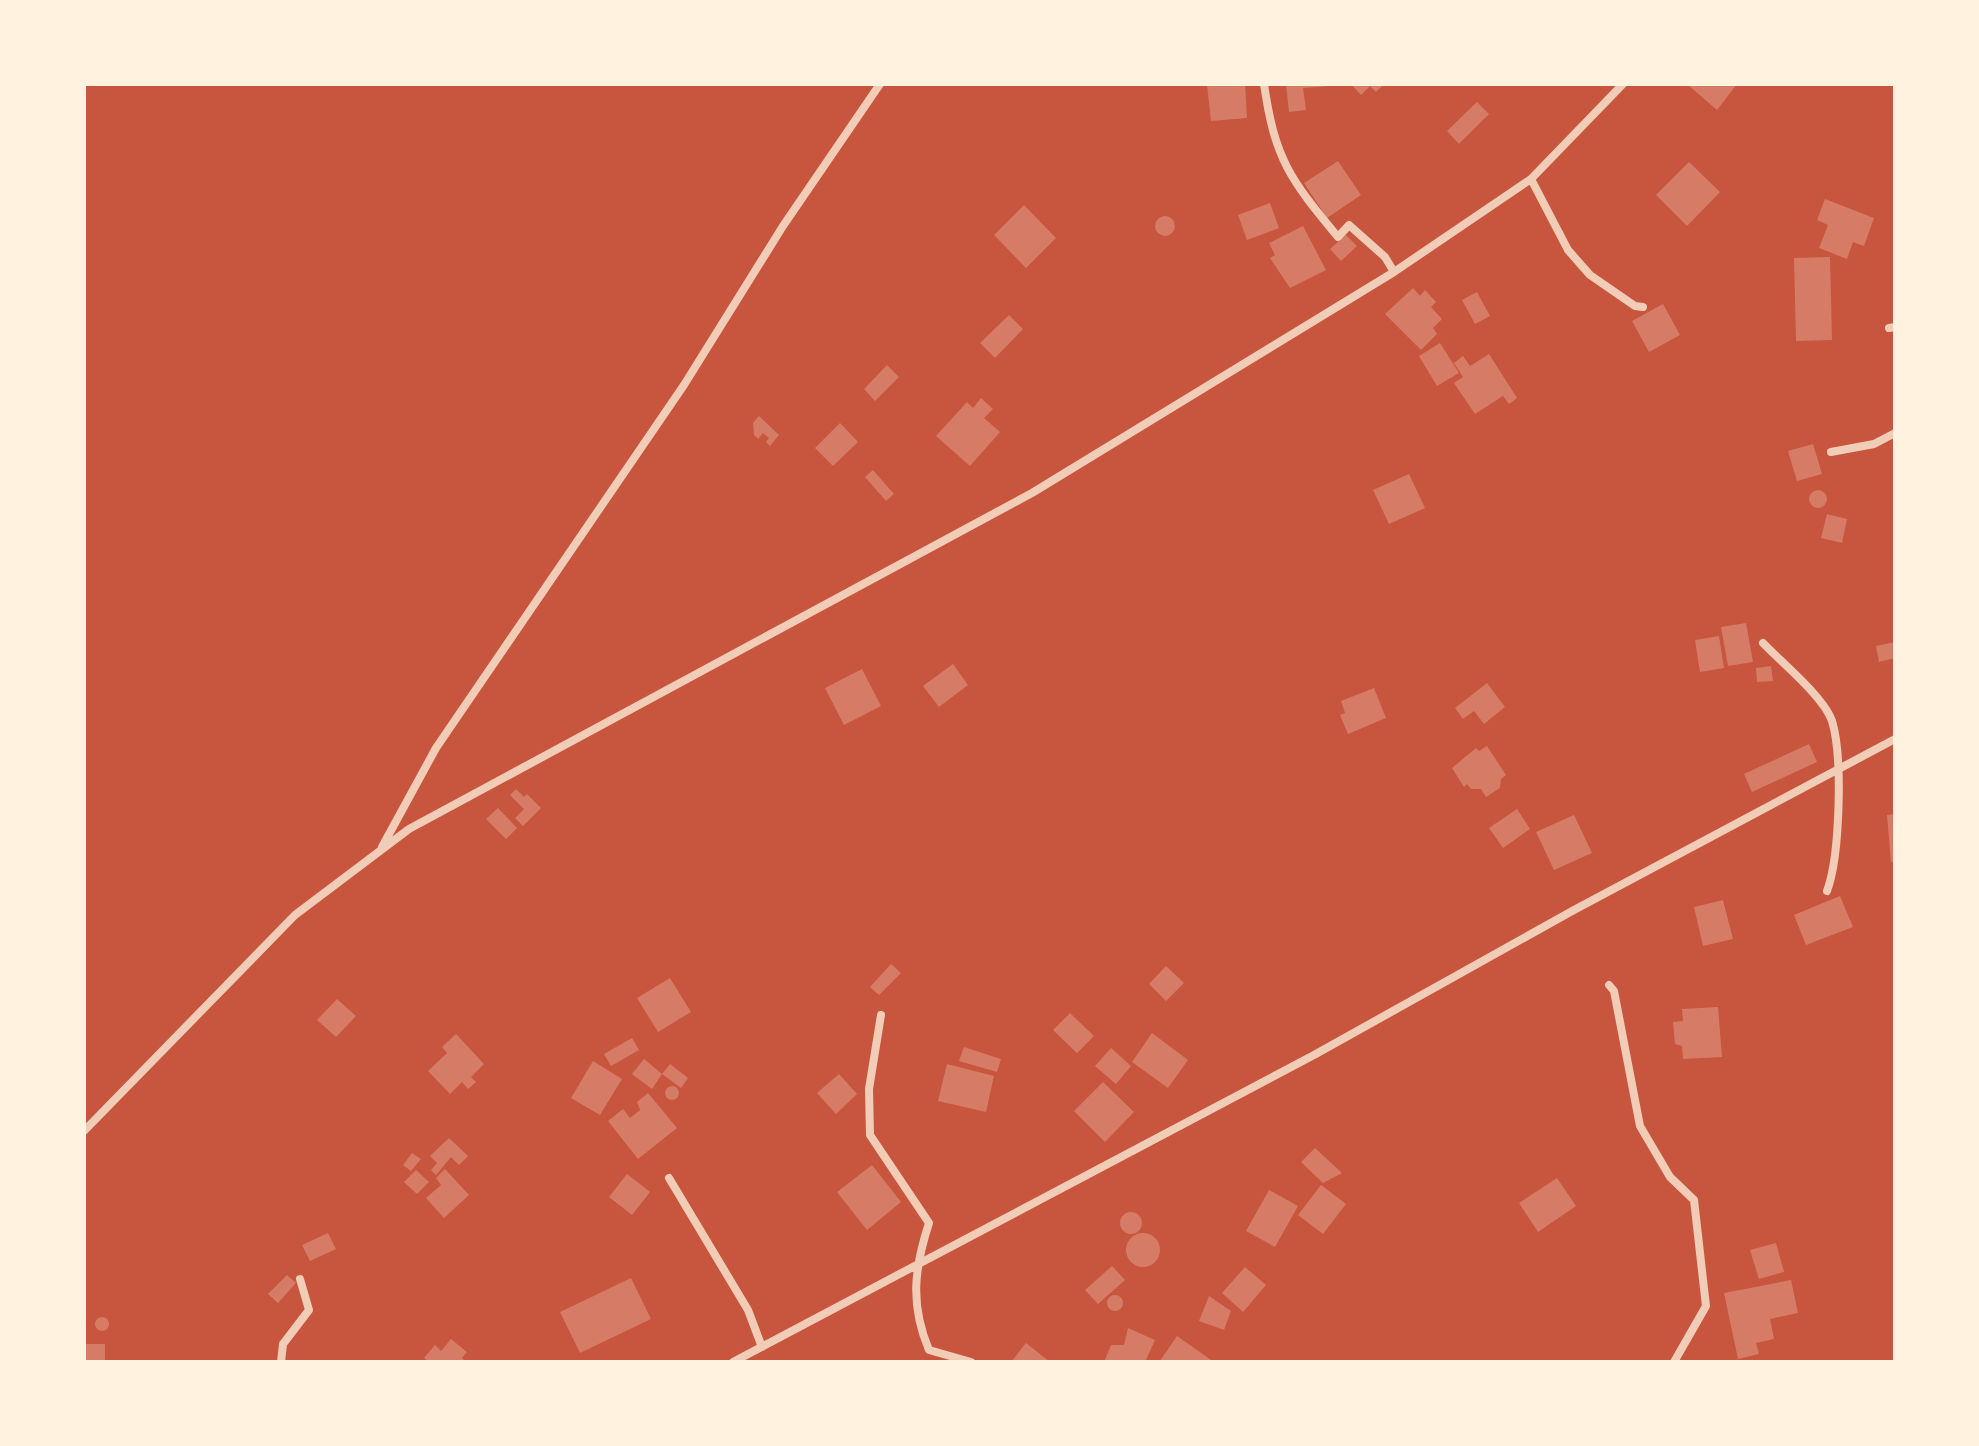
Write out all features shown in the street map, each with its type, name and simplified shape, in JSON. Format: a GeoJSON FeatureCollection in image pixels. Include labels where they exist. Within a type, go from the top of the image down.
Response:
{"type":"FeatureCollection","features":[{"type":"Feature","properties":{"kind":"street"},"geometry":{"type":"LineString","coordinates":[[380,851],[436,748],[684,385],[783,226],[880,84]]}},
{"type":"Feature","properties":{"kind":"street"},"geometry":{"type":"LineString","coordinates":[[1264,84],[1271,132],[1292,183],[1338,237],[1349,225],[1385,257],[1394,272]]}},
{"type":"Feature","properties":{"kind":"street"},"geometry":{"type":"LineString","coordinates":[[84,1131],[295,915],[409,829],[1032,493],[1394,272],[1531,179],[1623,84]]}},
{"type":"Feature","properties":{"kind":"street"},"geometry":{"type":"LineString","coordinates":[[1531,179],[1568,250],[1590,275],[1635,306],[1643,307]]}},
{"type":"Feature","properties":{"kind":"street"},"geometry":{"type":"LineString","coordinates":[[1831,452],[1874,444],[1895,433]]}},
{"type":"Feature","properties":{"kind":"street"},"geometry":{"type":"LineString","coordinates":[[1763,643],[1831,719],[1836,767],[1838,851],[1827,891]]}},
{"type":"Feature","properties":{"kind":"street"},"geometry":{"type":"LineString","coordinates":[[733,1362],[1314,1055],[1836,767],[1895,739]]}},
{"type":"Feature","properties":{"kind":"street"},"geometry":{"type":"LineString","coordinates":[[1609,985],[1617,1004],[1640,1126],[1670,1177],[1694,1200],[1706,1306],[1674,1362]]}},
{"type":"Feature","properties":{"kind":"street"},"geometry":{"type":"LineString","coordinates":[[881,1015],[869,1089],[870,1135],[929,1223],[915,1266],[920,1328],[929,1350],[971,1362]]}},
{"type":"Feature","properties":{"kind":"street"},"geometry":{"type":"LineString","coordinates":[[669,1178],[748,1310],[762,1347]]}},
{"type":"Feature","properties":{"kind":"street"},"geometry":{"type":"LineString","coordinates":[[281,1362],[283,1344],[309,1310],[300,1279]]}},
{"type":"Feature","properties":{"kind":"building"},"geometry":{"type":"Polygon","coordinates":[[[1207,84],[1245,84],[1247,118],[1211,121],[1207,84]]]}},
{"type":"Feature","properties":{"kind":"building"},"geometry":{"type":"Polygon","coordinates":[[[1286,84],[1330,86],[1303,88],[1306,110],[1289,112],[1286,84]]]}},
{"type":"Feature","properties":{"kind":"building"},"geometry":{"type":"Polygon","coordinates":[[[1351,84],[1384,84],[1376,92],[1370,86],[1361,95],[1351,84]]]}},
{"type":"Feature","properties":{"kind":"building"},"geometry":{"type":"Polygon","coordinates":[[[1687,84],[1737,84],[1717,110],[1687,84]]]}},
{"type":"Feature","properties":{"kind":"building"},"geometry":{"type":"Polygon","coordinates":[[[1477,102],[1489,114],[1459,144],[1447,131],[1477,102]]]}},
{"type":"Feature","properties":{"kind":"building"},"geometry":{"type":"Polygon","coordinates":[[[1338,161],[1361,195],[1327,218],[1304,183],[1338,161]]]}},
{"type":"Feature","properties":{"kind":"building"},"geometry":{"type":"Polygon","coordinates":[[[1689,162],[1720,192],[1687,226],[1656,195],[1689,162]]]}},
{"type":"Feature","properties":{"kind":"building"},"geometry":{"type":"Polygon","coordinates":[[[1825,199],[1874,218],[1864,246],[1853,242],[1847,259],[1819,248],[1828,225],[1817,220],[1825,199]]]}},
{"type":"Feature","properties":{"kind":"building"},"geometry":{"type":"Polygon","coordinates":[[[1270,203],[1279,228],[1247,240],[1238,215],[1270,203]]]}},
{"type":"Feature","properties":{"kind":"building"},"geometry":{"type":"Polygon","coordinates":[[[1024,205],[1056,238],[1026,268],[994,235],[1024,205]]]}},
{"type":"Feature","properties":{"kind":"building"},"geometry":{"type":"Polygon","coordinates":[[[1165,216],[1172,219],[1175,226],[1172,233],[1165,236],[1158,233],[1155,226],[1158,219],[1165,216]]]}},
{"type":"Feature","properties":{"kind":"building"},"geometry":{"type":"Polygon","coordinates":[[[1303,226],[1326,270],[1290,288],[1270,258],[1275,255],[1269,243],[1303,226]]]}},
{"type":"Feature","properties":{"kind":"building"},"geometry":{"type":"Polygon","coordinates":[[[1346,235],[1357,246],[1341,261],[1330,249],[1346,235]]]}},
{"type":"Feature","properties":{"kind":"building"},"geometry":{"type":"Polygon","coordinates":[[[1830,257],[1832,340],[1796,341],[1794,258],[1830,257]]]}},
{"type":"Feature","properties":{"kind":"building"},"geometry":{"type":"Polygon","coordinates":[[[1413,288],[1420,296],[1425,290],[1436,302],[1431,307],[1442,319],[1433,328],[1437,334],[1421,350],[1385,314],[1413,288]]]}},
{"type":"Feature","properties":{"kind":"building"},"geometry":{"type":"Polygon","coordinates":[[[1477,292],[1490,316],[1475,324],[1462,300],[1477,292]]]}},
{"type":"Feature","properties":{"kind":"building"},"geometry":{"type":"Polygon","coordinates":[[[1663,304],[1680,335],[1649,352],[1632,321],[1663,304]]]}},
{"type":"Feature","properties":{"kind":"building"},"geometry":{"type":"Polygon","coordinates":[[[1009,315],[1023,329],[995,358],[980,343],[1009,315]]]}},
{"type":"Feature","properties":{"kind":"building"},"geometry":{"type":"Polygon","coordinates":[[[1440,343],[1459,373],[1437,386],[1419,356],[1440,343]]]}},
{"type":"Feature","properties":{"kind":"building"},"geometry":{"type":"Polygon","coordinates":[[[1489,354],[1517,398],[1509,404],[1503,396],[1475,414],[1454,383],[1463,377],[1454,363],[1463,356],[1470,366],[1489,354]]]}},
{"type":"Feature","properties":{"kind":"building"},"geometry":{"type":"Polygon","coordinates":[[[887,365],[899,377],[875,401],[864,389],[887,365]]]}},
{"type":"Feature","properties":{"kind":"building"},"geometry":{"type":"Polygon","coordinates":[[[981,398],[993,409],[984,418],[1000,432],[970,466],[936,436],[967,402],[973,408],[981,398]]]}},
{"type":"Feature","properties":{"kind":"building"},"geometry":{"type":"Polygon","coordinates":[[[759,416],[779,435],[770,446],[766,442],[769,438],[763,433],[758,439],[754,435],[753,423],[759,416]]]}},
{"type":"Feature","properties":{"kind":"building"},"geometry":{"type":"Polygon","coordinates":[[[840,423],[858,442],[833,466],[815,448],[840,423]]]}},
{"type":"Feature","properties":{"kind":"building"},"geometry":{"type":"Polygon","coordinates":[[[1813,444],[1822,474],[1797,481],[1788,451],[1813,444]]]}},
{"type":"Feature","properties":{"kind":"building"},"geometry":{"type":"Polygon","coordinates":[[[873,470],[894,494],[886,501],[865,477],[873,470]]]}},
{"type":"Feature","properties":{"kind":"building"},"geometry":{"type":"Polygon","coordinates":[[[1409,474],[1425,508],[1389,524],[1373,490],[1409,474]]]}},
{"type":"Feature","properties":{"kind":"building"},"geometry":{"type":"Polygon","coordinates":[[[1818,490],[1827,499],[1818,508],[1809,499],[1818,490]]]}},
{"type":"Feature","properties":{"kind":"building"},"geometry":{"type":"Polygon","coordinates":[[[1827,514],[1847,519],[1842,543],[1821,538],[1827,514]]]}},
{"type":"Feature","properties":{"kind":"building"},"geometry":{"type":"Polygon","coordinates":[[[1746,623],[1753,662],[1728,666],[1721,627],[1746,623]]]}},
{"type":"Feature","properties":{"kind":"building"},"geometry":{"type":"Polygon","coordinates":[[[1719,636],[1724,668],[1700,672],[1695,640],[1719,636]]]}},
{"type":"Feature","properties":{"kind":"building"},"geometry":{"type":"Polygon","coordinates":[[[1895,642],[1895,658],[1879,662],[1876,646],[1895,642]]]}},
{"type":"Feature","properties":{"kind":"building"},"geometry":{"type":"Polygon","coordinates":[[[953,664],[968,685],[939,707],[923,686],[953,664]]]}},
{"type":"Feature","properties":{"kind":"building"},"geometry":{"type":"Polygon","coordinates":[[[1771,666],[1773,681],[1757,682],[1756,668],[1771,666]]]}},
{"type":"Feature","properties":{"kind":"building"},"geometry":{"type":"Polygon","coordinates":[[[862,669],[881,706],[844,725],[825,688],[862,669]]]}},
{"type":"Feature","properties":{"kind":"building"},"geometry":{"type":"Polygon","coordinates":[[[1487,683],[1505,707],[1484,724],[1474,711],[1463,719],[1455,708],[1487,683]]]}},
{"type":"Feature","properties":{"kind":"building"},"geometry":{"type":"Polygon","coordinates":[[[1374,688],[1386,718],[1348,734],[1340,715],[1345,713],[1341,701],[1374,688]]]}},
{"type":"Feature","properties":{"kind":"building"},"geometry":{"type":"Polygon","coordinates":[[[1809,744],[1817,762],[1752,792],[1744,774],[1809,744]]]}},
{"type":"Feature","properties":{"kind":"building"},"geometry":{"type":"Polygon","coordinates":[[[1487,746],[1506,775],[1501,779],[1500,788],[1486,797],[1481,789],[1471,789],[1467,784],[1464,787],[1452,768],[1476,748],[1479,751],[1487,746]]]}},
{"type":"Feature","properties":{"kind":"building"},"geometry":{"type":"Polygon","coordinates":[[[516,789],[524,797],[527,794],[541,808],[523,826],[515,818],[524,809],[510,795],[516,789]]]}},
{"type":"Feature","properties":{"kind":"building"},"geometry":{"type":"Polygon","coordinates":[[[498,808],[517,828],[506,839],[486,819],[498,808]]]}},
{"type":"Feature","properties":{"kind":"building"},"geometry":{"type":"Polygon","coordinates":[[[1517,809],[1530,829],[1503,848],[1489,828],[1517,809]]]}},
{"type":"Feature","properties":{"kind":"building"},"geometry":{"type":"Polygon","coordinates":[[[1895,814],[1895,862],[1891,862],[1887,815],[1895,814]]]}},
{"type":"Feature","properties":{"kind":"building"},"geometry":{"type":"Polygon","coordinates":[[[1574,815],[1592,853],[1554,870],[1536,832],[1574,815]]]}},
{"type":"Feature","properties":{"kind":"building"},"geometry":{"type":"Polygon","coordinates":[[[1840,896],[1853,927],[1806,945],[1794,915],[1840,896]]]}},
{"type":"Feature","properties":{"kind":"building"},"geometry":{"type":"Polygon","coordinates":[[[1723,900],[1733,939],[1703,946],[1694,907],[1723,900]]]}},
{"type":"Feature","properties":{"kind":"building"},"geometry":{"type":"Polygon","coordinates":[[[891,964],[901,973],[879,995],[870,987],[891,964]]]}},
{"type":"Feature","properties":{"kind":"building"},"geometry":{"type":"Polygon","coordinates":[[[1166,966],[1184,983],[1166,1001],[1149,984],[1166,966]]]}},
{"type":"Feature","properties":{"kind":"building"},"geometry":{"type":"Polygon","coordinates":[[[670,978],[691,1012],[658,1032],[637,998],[670,978]]]}},
{"type":"Feature","properties":{"kind":"building"},"geometry":{"type":"Polygon","coordinates":[[[337,999],[356,1016],[336,1037],[317,1020],[337,999]]]}},
{"type":"Feature","properties":{"kind":"building"},"geometry":{"type":"Polygon","coordinates":[[[1718,1007],[1722,1057],[1683,1059],[1682,1046],[1675,1044],[1673,1022],[1683,1021],[1682,1009],[1718,1007]]]}},
{"type":"Feature","properties":{"kind":"building"},"geometry":{"type":"Polygon","coordinates":[[[1070,1013],[1094,1036],[1077,1053],[1053,1030],[1070,1013]]]}},
{"type":"Feature","properties":{"kind":"building"},"geometry":{"type":"Polygon","coordinates":[[[1152,1033],[1188,1060],[1168,1088],[1132,1062],[1152,1033]]]}},
{"type":"Feature","properties":{"kind":"building"},"geometry":{"type":"Polygon","coordinates":[[[456,1034],[484,1064],[471,1077],[476,1082],[468,1089],[462,1082],[450,1094],[428,1071],[447,1053],[442,1047],[456,1034]]]}},
{"type":"Feature","properties":{"kind":"building"},"geometry":{"type":"Polygon","coordinates":[[[632,1038],[639,1050],[611,1066],[604,1054],[632,1038]]]}},
{"type":"Feature","properties":{"kind":"building"},"geometry":{"type":"Polygon","coordinates":[[[964,1047],[1001,1059],[997,1072],[959,1061],[964,1047]]]}},
{"type":"Feature","properties":{"kind":"building"},"geometry":{"type":"Polygon","coordinates":[[[1111,1048],[1131,1066],[1116,1084],[1095,1066],[1111,1048]]]}},
{"type":"Feature","properties":{"kind":"building"},"geometry":{"type":"Polygon","coordinates":[[[644,1059],[662,1074],[652,1089],[632,1074],[644,1059]]]}},
{"type":"Feature","properties":{"kind":"building"},"geometry":{"type":"Polygon","coordinates":[[[593,1061],[622,1079],[600,1115],[571,1098],[593,1061]]]}},
{"type":"Feature","properties":{"kind":"building"},"geometry":{"type":"Polygon","coordinates":[[[670,1064],[688,1078],[681,1088],[662,1074],[670,1064]]]}},
{"type":"Feature","properties":{"kind":"building"},"geometry":{"type":"Polygon","coordinates":[[[947,1064],[994,1076],[986,1112],[938,1101],[947,1064]]]}},
{"type":"Feature","properties":{"kind":"building"},"geometry":{"type":"Polygon","coordinates":[[[839,1074],[857,1094],[836,1114],[817,1093],[839,1074]]]}},
{"type":"Feature","properties":{"kind":"building"},"geometry":{"type":"Polygon","coordinates":[[[1103,1082],[1134,1112],[1105,1142],[1074,1111],[1103,1082]]]}},
{"type":"Feature","properties":{"kind":"building"},"geometry":{"type":"Polygon","coordinates":[[[672,1086],[679,1093],[672,1100],[665,1093],[672,1086]]]}},
{"type":"Feature","properties":{"kind":"building"},"geometry":{"type":"Polygon","coordinates":[[[648,1093],[677,1128],[638,1159],[608,1121],[623,1109],[630,1118],[640,1110],[637,1102],[648,1093]]]}},
{"type":"Feature","properties":{"kind":"building"},"geometry":{"type":"Polygon","coordinates":[[[449,1138],[468,1156],[459,1165],[451,1157],[436,1175],[431,1170],[437,1163],[430,1156],[449,1138]]]}},
{"type":"Feature","properties":{"kind":"building"},"geometry":{"type":"Polygon","coordinates":[[[1315,1148],[1342,1173],[1323,1183],[1301,1162],[1315,1148]]]}},
{"type":"Feature","properties":{"kind":"building"},"geometry":{"type":"Polygon","coordinates":[[[412,1153],[421,1159],[411,1171],[403,1165],[412,1153]]]}},
{"type":"Feature","properties":{"kind":"building"},"geometry":{"type":"Polygon","coordinates":[[[872,1165],[901,1202],[867,1230],[837,1192],[872,1165]]]}},
{"type":"Feature","properties":{"kind":"building"},"geometry":{"type":"Polygon","coordinates":[[[445,1169],[469,1195],[444,1218],[426,1198],[441,1185],[436,1178],[445,1169]]]}},
{"type":"Feature","properties":{"kind":"building"},"geometry":{"type":"Polygon","coordinates":[[[416,1170],[429,1182],[417,1194],[404,1182],[416,1170]]]}},
{"type":"Feature","properties":{"kind":"building"},"geometry":{"type":"Polygon","coordinates":[[[627,1174],[650,1192],[632,1215],[609,1197],[627,1174]]]}},
{"type":"Feature","properties":{"kind":"building"},"geometry":{"type":"Polygon","coordinates":[[[1557,1178],[1576,1206],[1538,1232],[1519,1203],[1557,1178]]]}},
{"type":"Feature","properties":{"kind":"building"},"geometry":{"type":"Polygon","coordinates":[[[1321,1185],[1346,1204],[1323,1234],[1298,1215],[1321,1185]]]}},
{"type":"Feature","properties":{"kind":"building"},"geometry":{"type":"Polygon","coordinates":[[[1269,1190],[1298,1206],[1275,1247],[1246,1231],[1269,1190]]]}},
{"type":"Feature","properties":{"kind":"building"},"geometry":{"type":"Polygon","coordinates":[[[1131,1212],[1139,1215],[1142,1223],[1139,1231],[1131,1234],[1123,1231],[1120,1223],[1123,1215],[1131,1212]]]}},
{"type":"Feature","properties":{"kind":"building"},"geometry":{"type":"Polygon","coordinates":[[[328,1233],[336,1249],[310,1261],[302,1245],[328,1233]]]}},
{"type":"Feature","properties":{"kind":"building"},"geometry":{"type":"Polygon","coordinates":[[[1143,1233],[1155,1238],[1160,1250],[1155,1262],[1143,1267],[1131,1262],[1126,1250],[1131,1238],[1143,1233]]]}},
{"type":"Feature","properties":{"kind":"building"},"geometry":{"type":"Polygon","coordinates":[[[1776,1243],[1784,1272],[1759,1279],[1750,1250],[1776,1243]]]}},
{"type":"Feature","properties":{"kind":"building"},"geometry":{"type":"Polygon","coordinates":[[[1112,1266],[1125,1280],[1098,1304],[1085,1290],[1112,1266]]]}},
{"type":"Feature","properties":{"kind":"building"},"geometry":{"type":"Polygon","coordinates":[[[1245,1267],[1266,1285],[1243,1312],[1222,1293],[1245,1267]]]}},
{"type":"Feature","properties":{"kind":"building"},"geometry":{"type":"Polygon","coordinates":[[[287,1275],[296,1283],[278,1303],[268,1294],[287,1275]]]}},
{"type":"Feature","properties":{"kind":"building"},"geometry":{"type":"Polygon","coordinates":[[[631,1278],[651,1319],[580,1353],[560,1312],[631,1278]]]}},
{"type":"Feature","properties":{"kind":"building"},"geometry":{"type":"Polygon","coordinates":[[[1791,1280],[1798,1313],[1770,1319],[1774,1339],[1756,1343],[1759,1354],[1738,1359],[1724,1293],[1791,1280]]]}},
{"type":"Feature","properties":{"kind":"building"},"geometry":{"type":"Polygon","coordinates":[[[1112,1295],[1118,1295],[1123,1303],[1121,1309],[1112,1311],[1107,1306],[1107,1300],[1112,1295]]]}},
{"type":"Feature","properties":{"kind":"building"},"geometry":{"type":"Polygon","coordinates":[[[1209,1296],[1231,1311],[1224,1330],[1199,1321],[1209,1296]]]}},
{"type":"Feature","properties":{"kind":"building"},"geometry":{"type":"Polygon","coordinates":[[[102,1317],[109,1324],[102,1331],[95,1324],[102,1317]]]}},
{"type":"Feature","properties":{"kind":"building"},"geometry":{"type":"Polygon","coordinates":[[[1128,1328],[1155,1340],[1145,1362],[1104,1362],[1111,1345],[1124,1345],[1128,1328]]]}},
{"type":"Feature","properties":{"kind":"building"},"geometry":{"type":"Polygon","coordinates":[[[1177,1336],[1214,1362],[1160,1361],[1177,1336]]]}},
{"type":"Feature","properties":{"kind":"building"},"geometry":{"type":"Polygon","coordinates":[[[451,1339],[467,1352],[462,1358],[466,1362],[429,1362],[424,1358],[435,1345],[441,1351],[451,1339]]]}},
{"type":"Feature","properties":{"kind":"building"},"geometry":{"type":"Polygon","coordinates":[[[1026,1343],[1050,1362],[1011,1362],[1026,1343]]]}},
{"type":"Feature","properties":{"kind":"building"},"geometry":{"type":"Polygon","coordinates":[[[84,1344],[105,1344],[105,1362],[84,1362],[84,1344]]]}}]}
